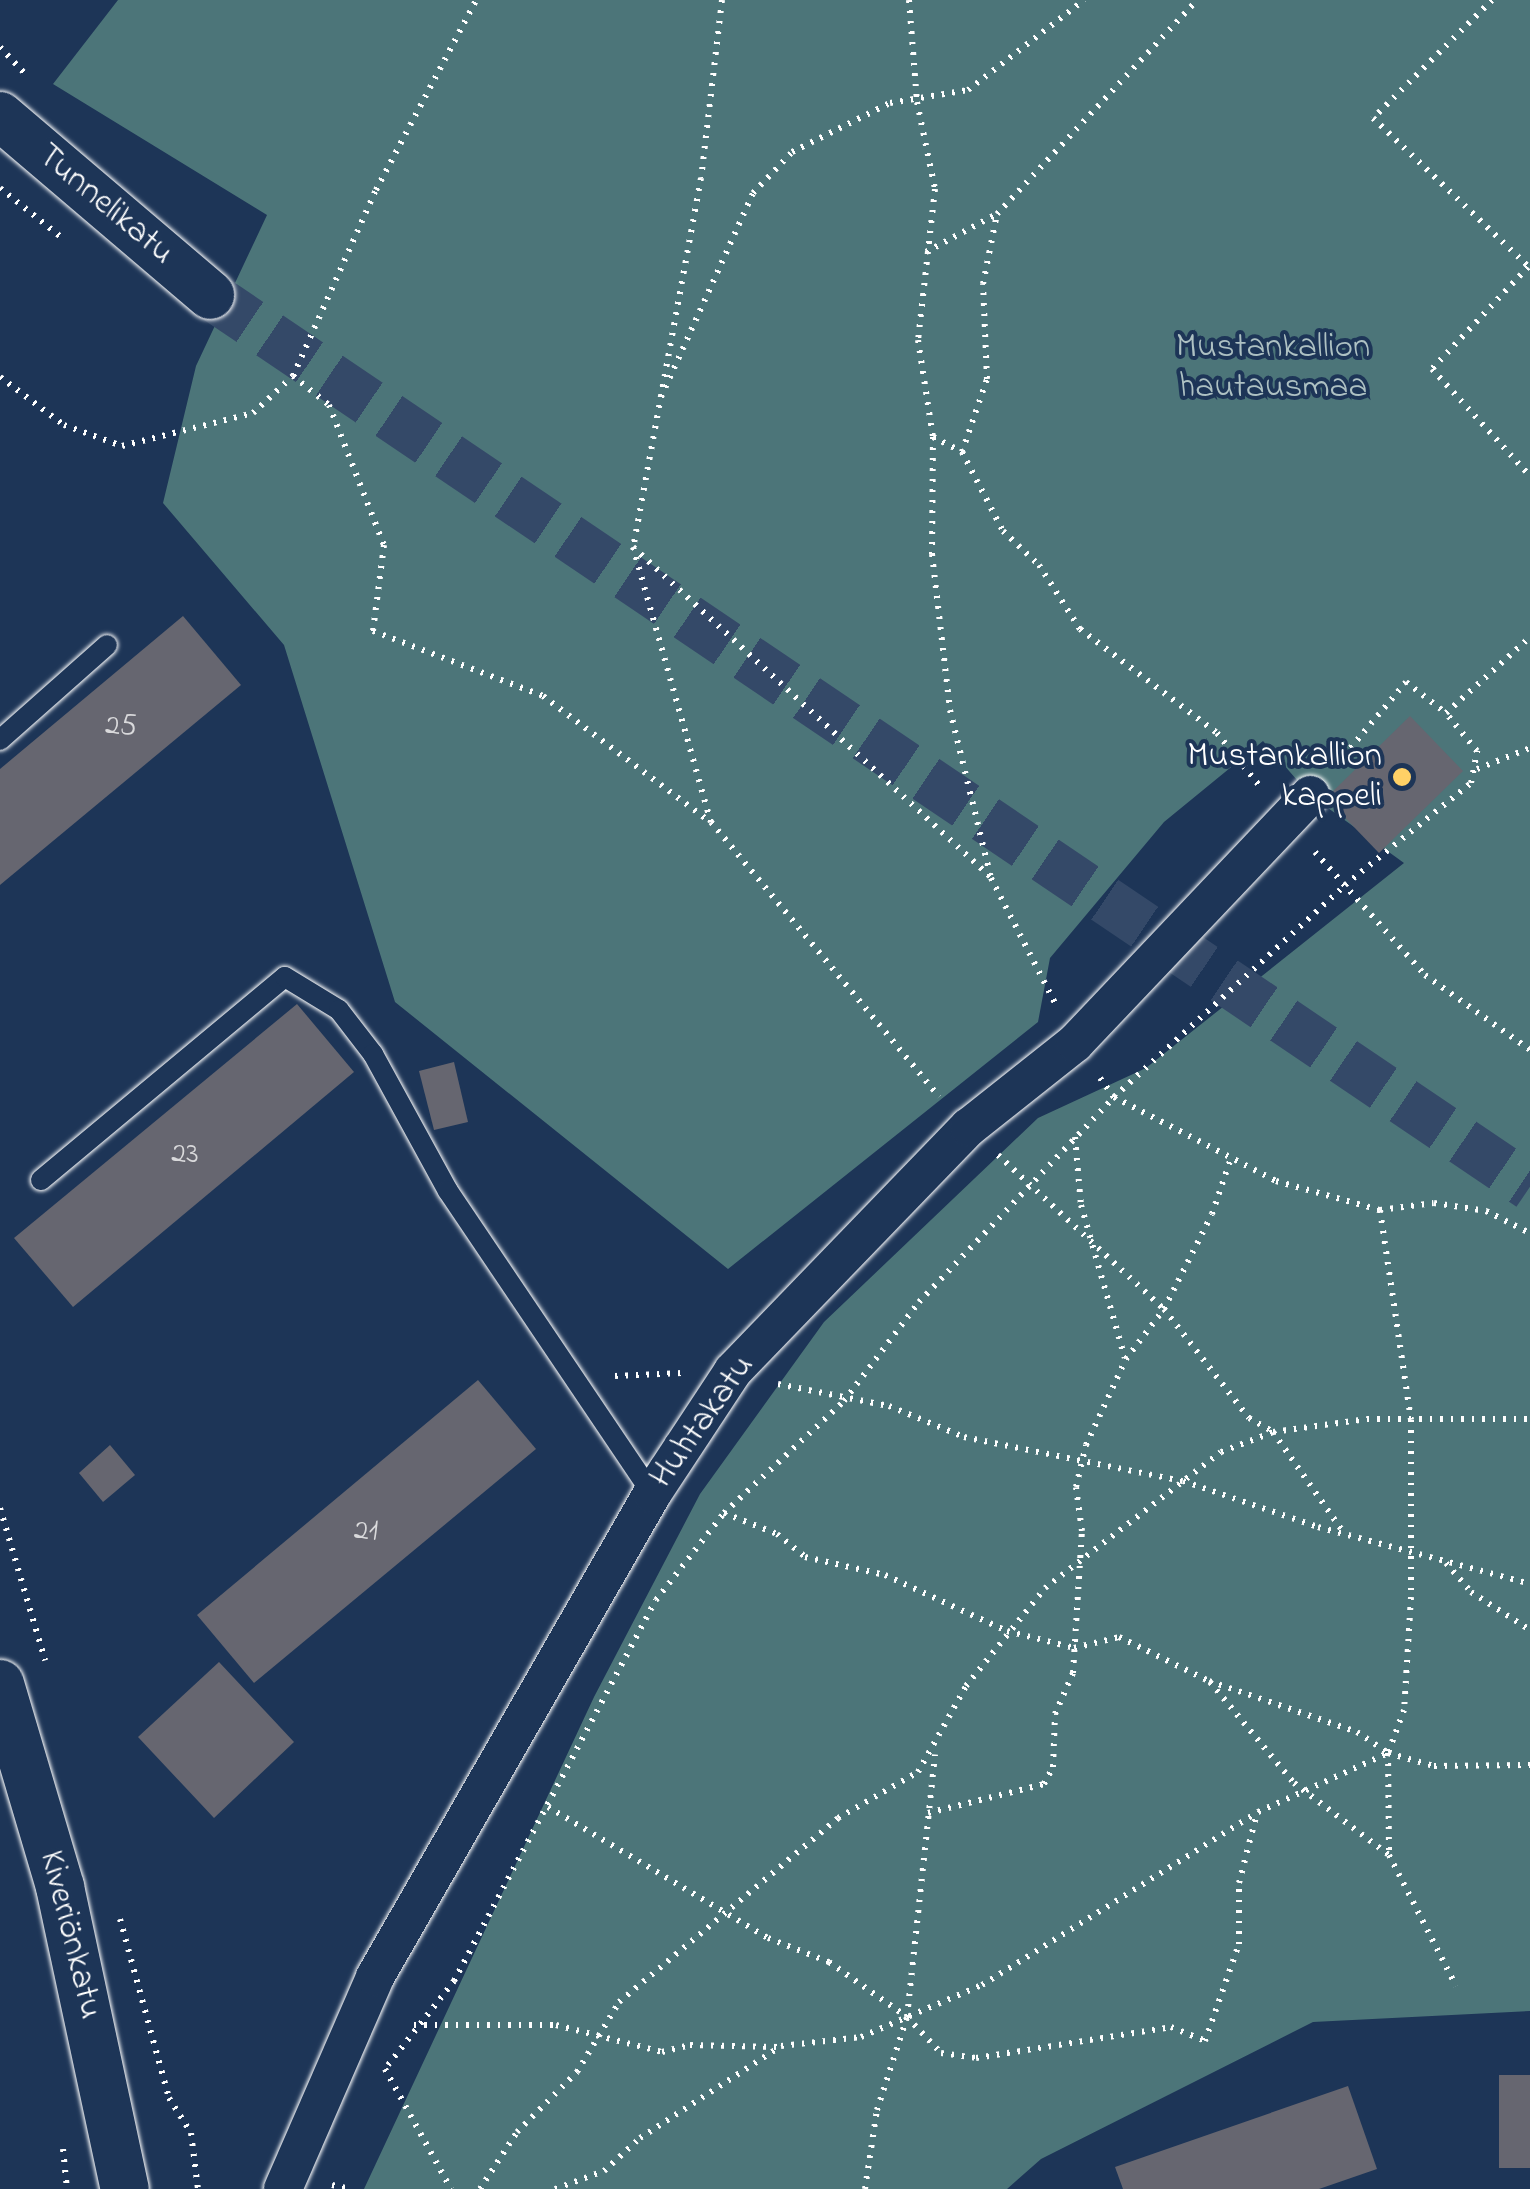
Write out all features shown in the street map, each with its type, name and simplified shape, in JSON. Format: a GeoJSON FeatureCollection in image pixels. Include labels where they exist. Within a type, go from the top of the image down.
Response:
{"type":"FeatureCollection","features":[{"type":"Feature","properties":{"kind":"street","name":"Tunnelikatu"},"geometry":{"type":"LineString","coordinates":[[0,116],[210,294]]}},
{"type":"Feature","properties":{"kind":"street","name":"Huhtakatu"},"geometry":{"type":"LineString","coordinates":[[283,2189],[375,1977],[652,1494],[732,1372],[969,1127],[1075,1043],[1299,808]]}},
{"type":"Feature","properties":{"kind":"street","name":"Kiveriönkatu"},"geometry":{"type":"LineString","coordinates":[[3,1704],[60,1886],[125,2189]]}},
{"type":"Feature","properties":{"kind":"lane"},"geometry":{"type":"LineString","coordinates":[[0,740],[107,645]]}},
{"type":"Feature","properties":{"kind":"lane"},"geometry":{"type":"LineString","coordinates":[[40,1180],[285,977],[339,1010],[373,1054],[448,1191],[568,1377],[652,1494]]}},
{"type":"Feature","properties":{"kind":"path"},"geometry":{"type":"LineString","coordinates":[[0,377],[64,426],[122,446],[253,413],[293,376],[376,190],[476,0]]}},
{"type":"Feature","properties":{"kind":"path"},"geometry":{"type":"LineString","coordinates":[[711,822],[633,547],[700,178],[722,0]]}},
{"type":"Feature","properties":{"kind":"path"},"geometry":{"type":"LineString","coordinates":[[909,0],[916,102],[935,189],[918,340],[933,438],[932,554],[950,710],[991,878],[1075,1043],[1114,1097],[1276,1181],[1380,1210],[1434,1203],[1486,1211],[1530,1233]]}},
{"type":"Feature","properties":{"kind":"path"},"geometry":{"type":"LineString","coordinates":[[656,407],[753,192],[792,152],[890,103],[916,102],[968,90],[1084,0]]}},
{"type":"Feature","properties":{"kind":"path"},"geometry":{"type":"LineString","coordinates":[[925,252],[998,214],[1197,0]]}},
{"type":"Feature","properties":{"kind":"path"},"geometry":{"type":"LineString","coordinates":[[1492,0],[1373,118],[1529,267],[1432,369],[1530,476]]}},
{"type":"Feature","properties":{"kind":"path"},"geometry":{"type":"LineString","coordinates":[[962,452],[987,379],[984,284],[998,214]]}},
{"type":"Feature","properties":{"kind":"path"},"geometry":{"type":"LineString","coordinates":[[293,376],[328,404],[384,545],[372,631],[543,696],[711,822],[909,1068],[1164,1308],[1249,1418],[1273,1432],[1342,1530]]}},
{"type":"Feature","properties":{"kind":"path"},"geometry":{"type":"LineString","coordinates":[[933,438],[962,452],[1003,531],[1040,565],[1080,629],[1217,733],[1299,808],[1345,885],[1425,974],[1530,1050]]}},
{"type":"Feature","properties":{"kind":"path"},"geometry":{"type":"LineString","coordinates":[[633,547],[991,878]]}},
{"type":"Feature","properties":{"kind":"path"},"geometry":{"type":"LineString","coordinates":[[1446,713],[1530,637]]}},
{"type":"Feature","properties":{"kind":"path"},"geometry":{"type":"LineString","coordinates":[[1299,808],[1406,682],[1446,713],[1477,751],[1478,769]]}},
{"type":"Feature","properties":{"kind":"path"},"geometry":{"type":"LineString","coordinates":[[375,2085],[414,2025],[454,1982],[656,1600],[724,1513],[844,1401],[919,1302],[1114,1097],[1345,885],[1417,834],[1478,769],[1530,748]]}},
{"type":"Feature","properties":{"kind":"path"},"geometry":{"type":"LineString","coordinates":[[1074,1137],[1081,1205],[1097,1246],[1126,1359]]}},
{"type":"Feature","properties":{"kind":"path"},"geometry":{"type":"LineString","coordinates":[[928,1812],[1044,1784],[1074,1648],[1081,1465],[1126,1359],[1164,1308],[1231,1158]]}},
{"type":"Feature","properties":{"kind":"path"},"geometry":{"type":"LineString","coordinates":[[1380,1210],[1410,1420],[1404,1710],[1388,1752],[1389,1855],[1456,1986]]}},
{"type":"Feature","properties":{"kind":"path"},"geometry":{"type":"LineString","coordinates":[[568,1377],[732,1372],[844,1401],[889,1406],[964,1438],[1004,1440],[1081,1465],[1183,1481],[1407,1552],[1530,1584]]}},
{"type":"Feature","properties":{"kind":"path"},"geometry":{"type":"LineString","coordinates":[[480,2189],[517,2132],[577,2072],[619,2002],[838,1818],[918,1772],[935,1750],[966,1686],[1008,1631],[1078,1558],[1221,1452],[1273,1432],[1410,1420],[1530,1419]]}},
{"type":"Feature","properties":{"kind":"path"},"geometry":{"type":"LineString","coordinates":[[724,1513],[777,1534],[804,1557],[885,1575],[1008,1631],[1074,1648],[1119,1637],[1209,1681],[1357,1732],[1388,1752],[1434,1766],[1530,1765]]}},
{"type":"Feature","properties":{"kind":"path"},"geometry":{"type":"LineString","coordinates":[[1445,1562],[1471,1592],[1530,1630]]}},
{"type":"Feature","properties":{"kind":"path"},"geometry":{"type":"LineString","coordinates":[[1209,1681],[1303,1792],[1389,1855]]}},
{"type":"Feature","properties":{"kind":"path"},"geometry":{"type":"LineString","coordinates":[[865,2189],[877,2110],[908,2016],[935,1750]]}},
{"type":"Feature","properties":{"kind":"path"},"geometry":{"type":"LineString","coordinates":[[414,2025],[556,2025],[662,2052],[690,2045],[781,2046],[861,2036],[982,1984],[1258,1812],[1388,1752]]}},
{"type":"Feature","properties":{"kind":"path"},"geometry":{"type":"LineString","coordinates":[[548,1808],[730,1909],[908,2016],[941,2053],[976,2058],[1172,2027],[1206,2041],[1239,1944],[1239,1883],[1258,1812]]}},
{"type":"Feature","properties":{"kind":"path"},"geometry":{"type":"LineString","coordinates":[[118,1910],[169,2098],[191,2133],[198,2189]]}},
{"type":"Feature","properties":{"kind":"path"},"geometry":{"type":"LineString","coordinates":[[555,2189],[604,2171],[640,2138],[781,2046]]}},
{"type":"Feature","properties":{"kind":"path"},"geometry":{"type":"LineString","coordinates":[[385,2069],[451,2189]]}},
{"type":"Feature","properties":{"kind":"green space","name":"Mustankallion hautausmaa"},"geometry":{"type":"Polygon","coordinates":[[[118,0],[1530,0],[1530,2011],[1313,2022],[1041,2159],[1007,2189],[364,2189],[594,1697],[700,1494],[824,1322],[1038,1118],[1146,1068],[1404,863],[1310,795],[1263,741],[1164,822],[1050,958],[1038,1022],[728,1269],[395,1002],[284,645],[163,503],[196,366],[267,215],[53,84],[118,0]]]}},
{"type":"Feature","properties":{"kind":"building"},"geometry":{"type":"Polygon","coordinates":[[[183,616],[241,685],[0,885],[0,769],[183,616]]]}},
{"type":"Feature","properties":{"kind":"building"},"geometry":{"type":"Polygon","coordinates":[[[1410,716],[1463,771],[1379,853],[1326,798],[1410,716]]]}},
{"type":"Feature","properties":{"kind":"building"},"geometry":{"type":"Polygon","coordinates":[[[297,1004],[354,1072],[73,1307],[14,1238],[297,1004]]]}},
{"type":"Feature","properties":{"kind":"building"},"geometry":{"type":"Polygon","coordinates":[[[454,1062],[468,1122],[434,1130],[419,1071],[454,1062]]]}},
{"type":"Feature","properties":{"kind":"building"},"geometry":{"type":"Polygon","coordinates":[[[478,1380],[536,1449],[254,1683],[197,1615],[478,1380]]]}},
{"type":"Feature","properties":{"kind":"building"},"geometry":{"type":"Polygon","coordinates":[[[110,1445],[135,1475],[103,1502],[79,1473],[110,1445]]]}},
{"type":"Feature","properties":{"kind":"building"},"geometry":{"type":"Polygon","coordinates":[[[219,1662],[294,1742],[214,1818],[138,1737],[219,1662]]]}},
{"type":"Feature","properties":{"kind":"building"},"geometry":{"type":"Polygon","coordinates":[[[1499,2075],[1530,2075],[1530,2168],[1499,2168],[1499,2075]]]}},
{"type":"Feature","properties":{"kind":"building"},"geometry":{"type":"Polygon","coordinates":[[[1348,2086],[1377,2169],[1319,2189],[1123,2189],[1115,2167],[1348,2086]]]}},
{"type":"Feature","properties":{"kind":"tunnel"},"geometry":{"type":"LineString","coordinates":[[210,295],[1530,1187]]}},
{"type":"Feature","properties":{"kind":"place","name":"Mustankallion kappeli"},"geometry":{"type":"Point","coordinates":[1402,777]}}]}
